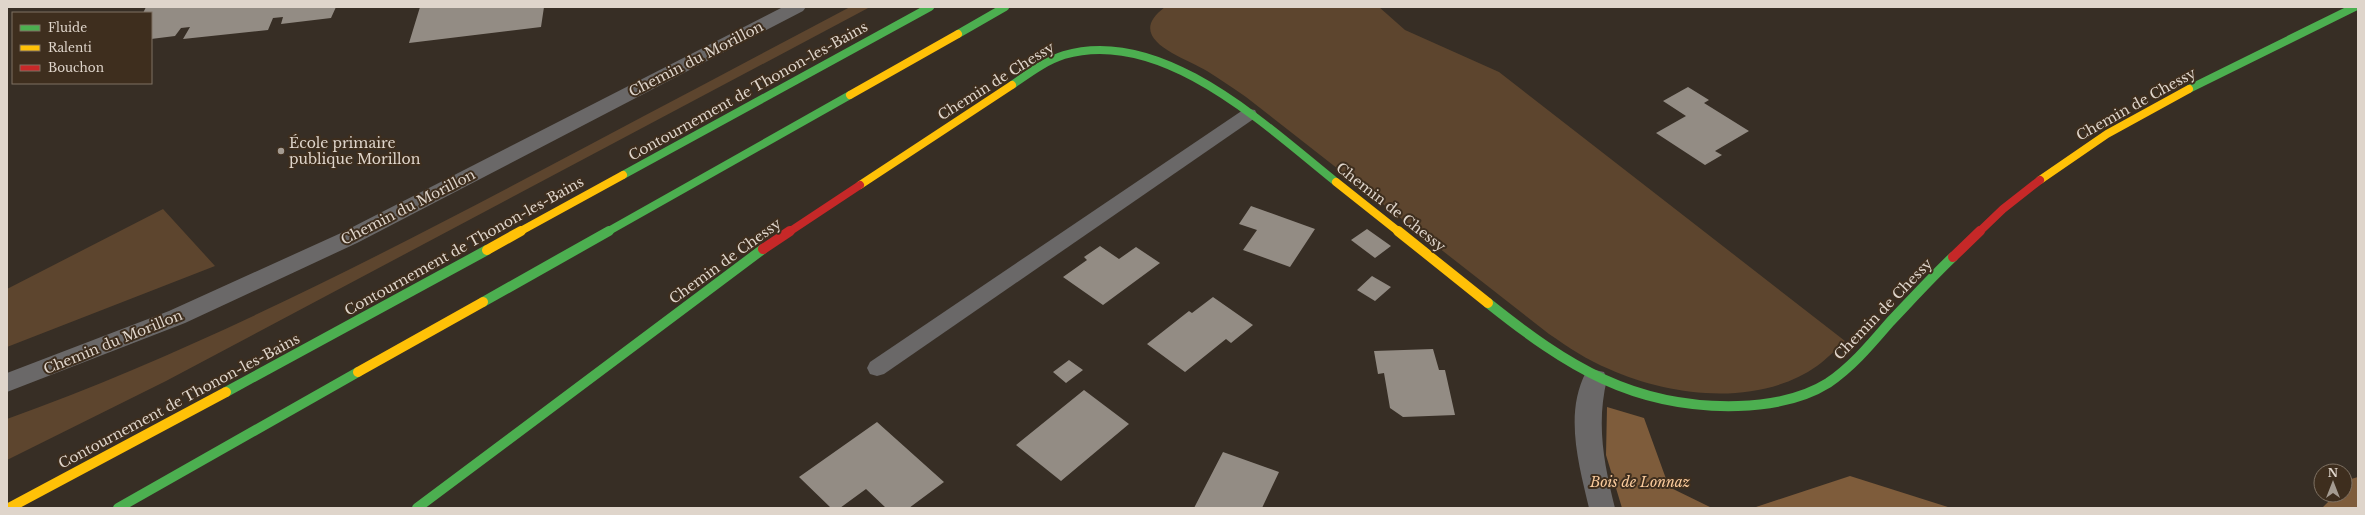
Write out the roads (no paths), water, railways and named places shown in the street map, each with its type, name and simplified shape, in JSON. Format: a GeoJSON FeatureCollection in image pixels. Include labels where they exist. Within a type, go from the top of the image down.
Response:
{"type":"FeatureCollection","features":[{"type":"Feature","properties":{"kind":"main road","name":"Contournement de Thonon-les-Bains"},"geometry":{"type":"LineString","coordinates":[[9,508],[181,417],[930,7]]}},
{"type":"Feature","properties":{"kind":"main road"},"geometry":{"type":"LineString","coordinates":[[118,508],[1005,7]]}},
{"type":"Feature","properties":{"kind":"main road","name":"Chemin de Chessy"},"geometry":{"type":"LineString","coordinates":[[417,508],[773,242],[1030,73],[1059,56],[1097,48],[1135,51],[1179,69],[1215,89],[1249,114],[1461,280],[1527,335],[1559,358],[1595,379],[1643,397],[1692,407],[1741,408],[1787,400],[1826,384],[1856,360],[1926,283],[1967,243],[2016,199],[2064,162],[2113,130],[2162,103],[2355,7]]}},
{"type":"Feature","properties":{"kind":"street","name":"Chemin du Morillon"},"geometry":{"type":"LineString","coordinates":[[7,383],[177,317],[349,238],[797,7]]}},
{"type":"Feature","properties":{"kind":"street"},"geometry":{"type":"LineString","coordinates":[[1595,379],[1589,398],[1586,426],[1590,457],[1602,508]]}},
{"type":"Feature","properties":{"kind":"lane"},"geometry":{"type":"LineString","coordinates":[[877,368],[1249,114]]}},
{"type":"Feature","properties":{"kind":"place","name":"École primaire publique Morillon"},"geometry":{"type":"Point","coordinates":[281,151]}},
{"type":"Feature","properties":{"kind":"park label","name":"Bois de Lonnaz"},"geometry":{"type":"Point","coordinates":[1640,482]}}]}
